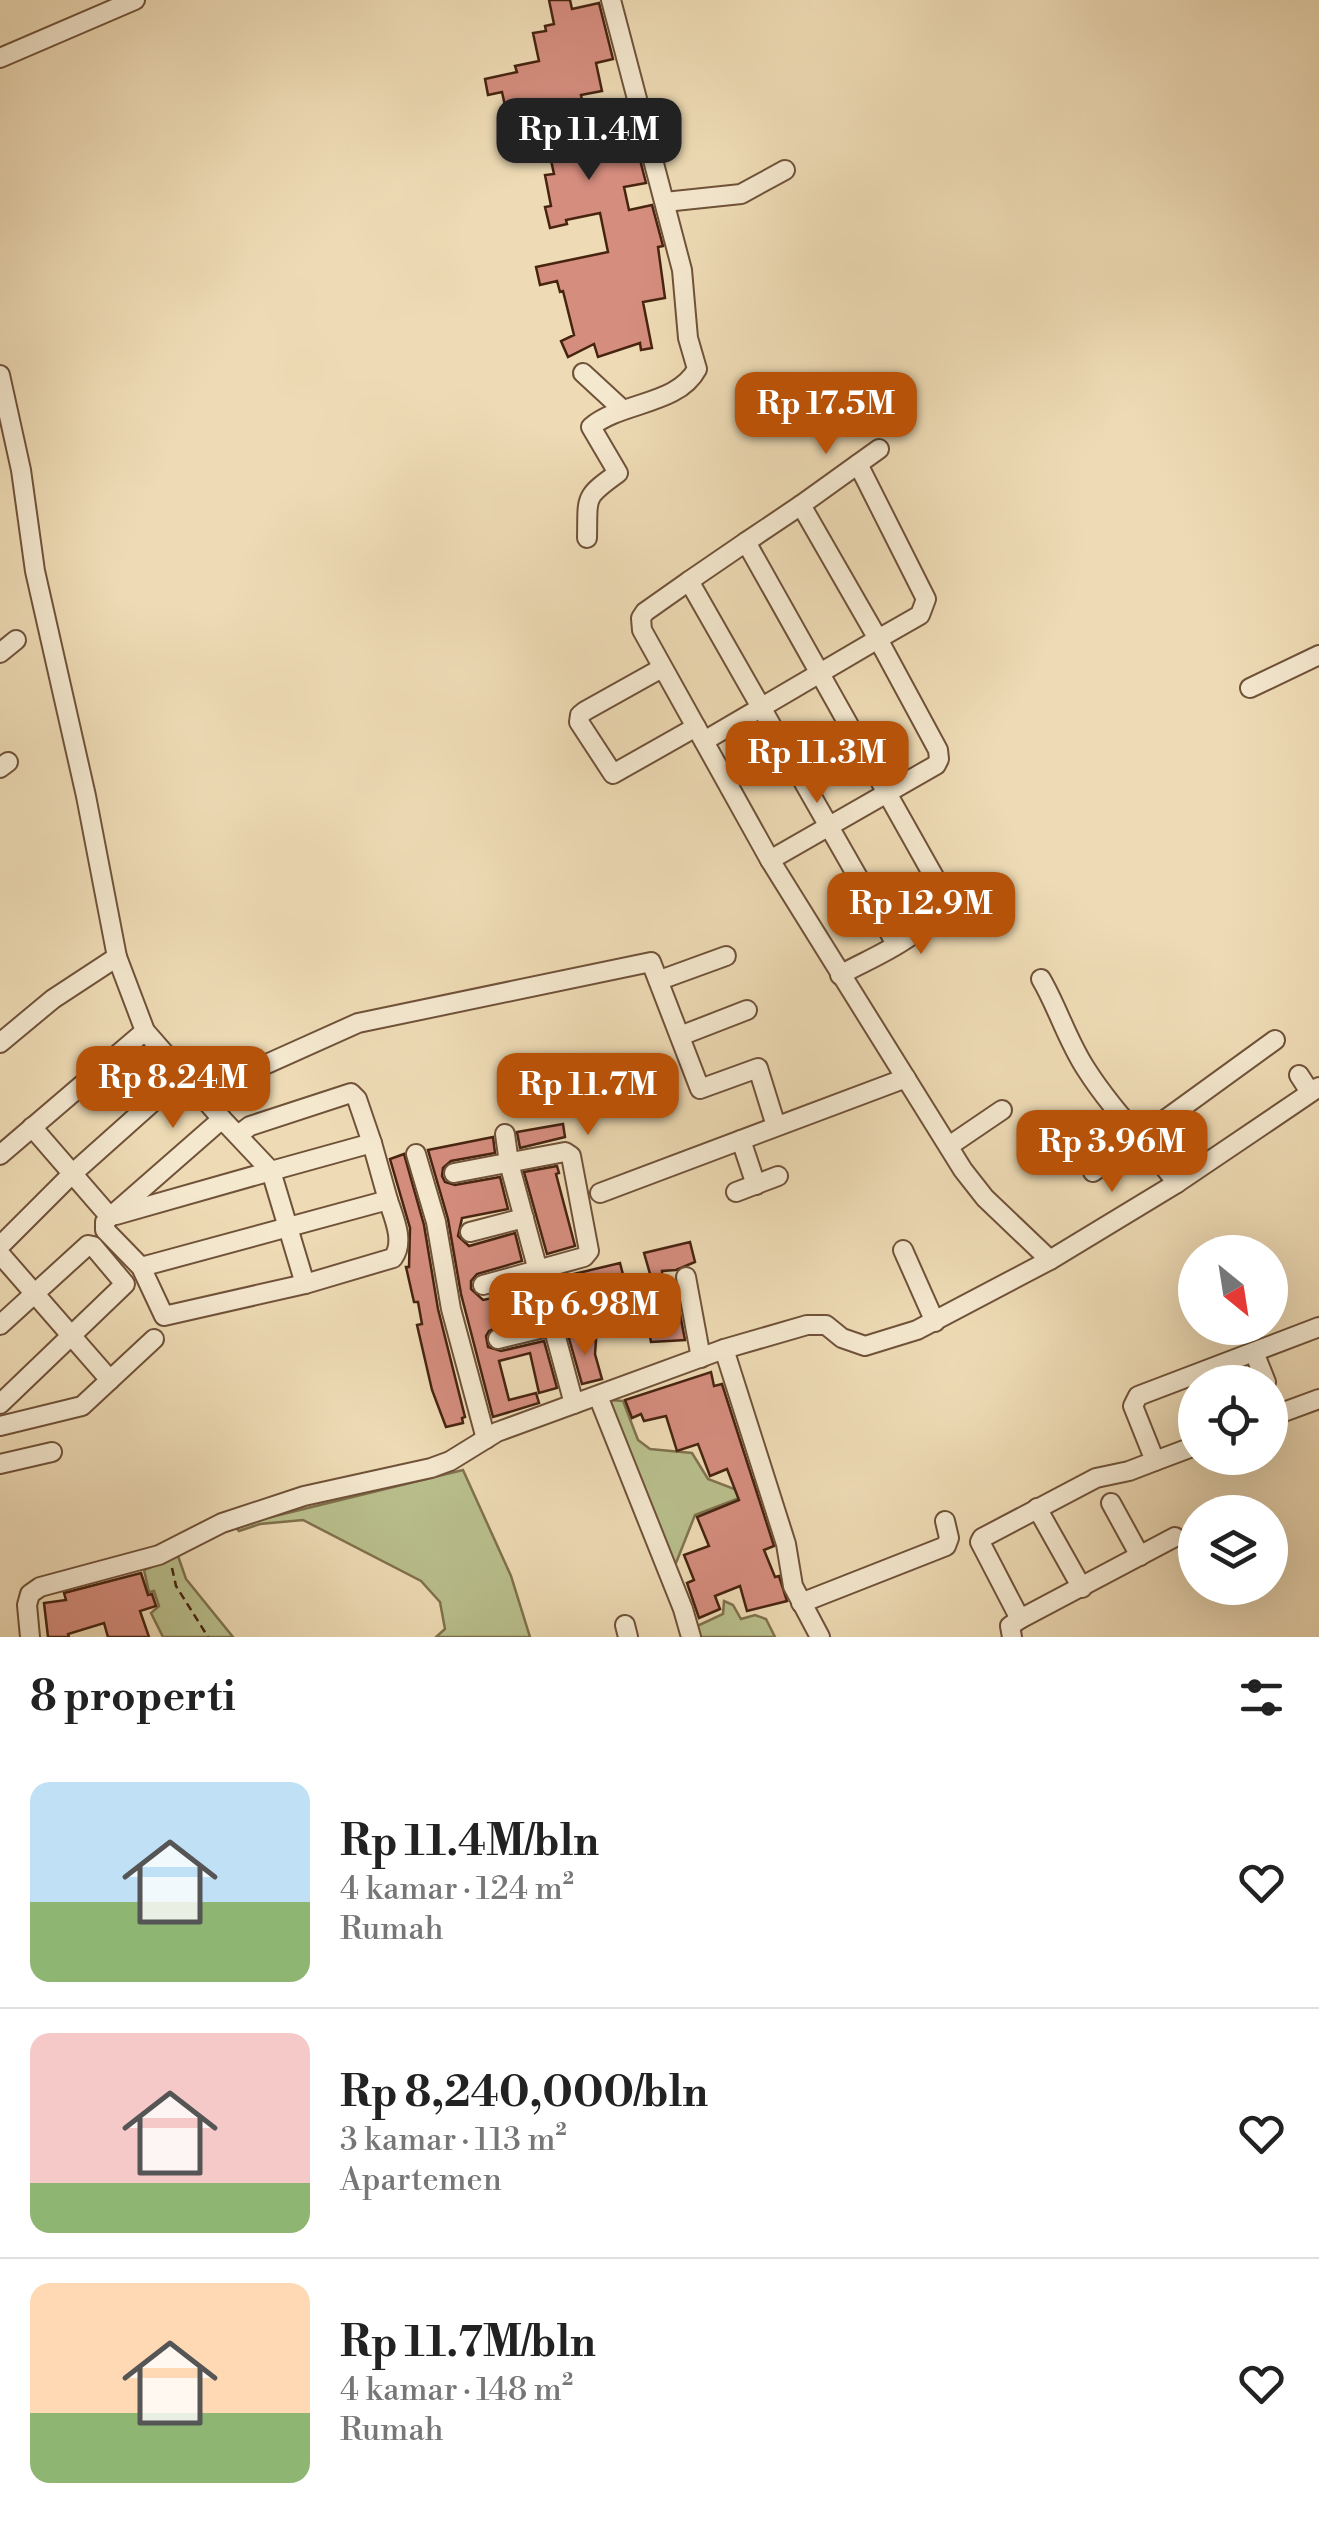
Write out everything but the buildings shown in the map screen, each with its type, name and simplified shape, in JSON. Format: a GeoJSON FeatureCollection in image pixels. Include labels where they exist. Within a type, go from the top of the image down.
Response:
{"type":"FeatureCollection","features":[{"type":"Feature","properties":{"kind":"street"},"geometry":{"type":"LineString","coordinates":[[0,58],[135,0]]}},
{"type":"Feature","properties":{"kind":"street"},"geometry":{"type":"LineString","coordinates":[[588,538],[588,498],[597,486],[618,473],[592,426],[622,409],[674,390],[696,369],[688,338],[682,270],[611,0]]}},
{"type":"Feature","properties":{"kind":"street"},"geometry":{"type":"LineString","coordinates":[[666,202],[742,194],[785,170]]}},
{"type":"Feature","properties":{"kind":"street"},"geometry":{"type":"LineString","coordinates":[[583,373],[622,409]]}},
{"type":"Feature","properties":{"kind":"street"},"geometry":{"type":"LineString","coordinates":[[0,376],[21,470],[35,571],[118,957],[145,1031],[272,1171],[304,1284]]}},
{"type":"Feature","properties":{"kind":"street"},"geometry":{"type":"LineString","coordinates":[[879,449],[641,618],[642,630],[770,860],[950,1146],[985,1198],[1050,1260]]}},
{"type":"Feature","properties":{"kind":"street"},"geometry":{"type":"LineString","coordinates":[[662,668],[580,715],[580,722],[614,774],[760,706],[920,615],[926,599],[858,464]]}},
{"type":"Feature","properties":{"kind":"street"},"geometry":{"type":"LineString","coordinates":[[770,860],[936,765],[940,759],[878,639],[800,505]]}},
{"type":"Feature","properties":{"kind":"street"},"geometry":{"type":"LineString","coordinates":[[746,542],[942,890],[939,907],[919,931],[840,975]]}},
{"type":"Feature","properties":{"kind":"street"},"geometry":{"type":"LineString","coordinates":[[690,581],[896,944]]}},
{"type":"Feature","properties":{"kind":"street"},"geometry":{"type":"LineString","coordinates":[[0,653],[16,640]]}},
{"type":"Feature","properties":{"kind":"street"},"geometry":{"type":"LineString","coordinates":[[1250,688],[1319,655]]}},
{"type":"Feature","properties":{"kind":"street"},"geometry":{"type":"LineString","coordinates":[[660,980],[726,956]]}},
{"type":"Feature","properties":{"kind":"street"},"geometry":{"type":"LineString","coordinates":[[0,1043],[53,1000],[118,957]]}},
{"type":"Feature","properties":{"kind":"street"},"geometry":{"type":"LineString","coordinates":[[200,1094],[358,1024],[651,962],[700,1089],[758,1068],[776,1126]]}},
{"type":"Feature","properties":{"kind":"street"},"geometry":{"type":"LineString","coordinates":[[1041,979],[1085,1068],[1107,1100],[1178,1183]]}},
{"type":"Feature","properties":{"kind":"street"},"geometry":{"type":"LineString","coordinates":[[680,1036],[747,1010]]}},
{"type":"Feature","properties":{"kind":"street"},"geometry":{"type":"LineString","coordinates":[[0,1155],[145,1031]]}},
{"type":"Feature","properties":{"kind":"street"},"geometry":{"type":"LineString","coordinates":[[1093,1172],[1275,1040]]}},
{"type":"Feature","properties":{"kind":"street"},"geometry":{"type":"LineString","coordinates":[[0,1246],[72,1174],[183,1075]]}},
{"type":"Feature","properties":{"kind":"street"},"geometry":{"type":"LineString","coordinates":[[30,1637],[27,1606],[30,1594],[40,1587],[168,1550],[222,1523],[304,1496],[431,1468],[486,1440],[574,1404],[724,1349],[819,1324],[865,1346],[889,1341],[935,1322],[1050,1260],[1178,1183],[1314,1090],[1299,1075]]}},
{"type":"Feature","properties":{"kind":"street"},"geometry":{"type":"LineString","coordinates":[[600,1193],[906,1078]]}},
{"type":"Feature","properties":{"kind":"street"},"geometry":{"type":"LineString","coordinates":[[222,1119],[105,1222],[105,1230],[141,1267],[164,1316],[304,1284],[397,1254],[397,1226],[357,1099],[351,1093],[250,1126],[238,1136]]}},
{"type":"Feature","properties":{"kind":"street"},"geometry":{"type":"LineString","coordinates":[[950,1146],[1002,1110]]}},
{"type":"Feature","properties":{"kind":"street"},"geometry":{"type":"LineString","coordinates":[[32,1128],[110,1217]]}},
{"type":"Feature","properties":{"kind":"street"},"geometry":{"type":"LineString","coordinates":[[505,1134],[509,1162],[574,1404]]}},
{"type":"Feature","properties":{"kind":"street"},"geometry":{"type":"LineString","coordinates":[[741,1140],[756,1185]]}},
{"type":"Feature","properties":{"kind":"street"},"geometry":{"type":"LineString","coordinates":[[110,1217],[372,1143]]}},
{"type":"Feature","properties":{"kind":"street"},"geometry":{"type":"LineString","coordinates":[[454,1173],[565,1152],[572,1156],[589,1251],[584,1257],[483,1285]]}},
{"type":"Feature","properties":{"kind":"street"},"geometry":{"type":"LineString","coordinates":[[416,1154],[436,1222],[451,1309],[486,1440]]}},
{"type":"Feature","properties":{"kind":"street"},"geometry":{"type":"LineString","coordinates":[[736,1192],[778,1176]]}},
{"type":"Feature","properties":{"kind":"street"},"geometry":{"type":"LineString","coordinates":[[141,1267],[388,1200]]}},
{"type":"Feature","properties":{"kind":"street"},"geometry":{"type":"LineString","coordinates":[[470,1232],[524,1218]]}},
{"type":"Feature","properties":{"kind":"street"},"geometry":{"type":"LineString","coordinates":[[0,1325],[84,1249],[93,1246],[125,1284],[0,1404]]}},
{"type":"Feature","properties":{"kind":"street"},"geometry":{"type":"LineString","coordinates":[[903,1250],[935,1322]]}},
{"type":"Feature","properties":{"kind":"street"},"geometry":{"type":"LineString","coordinates":[[0,1254],[110,1380]]}},
{"type":"Feature","properties":{"kind":"street"},"geometry":{"type":"LineString","coordinates":[[686,1277],[701,1358]]}},
{"type":"Feature","properties":{"kind":"street"},"geometry":{"type":"LineString","coordinates":[[498,1339],[597,1314]]}},
{"type":"Feature","properties":{"kind":"street"},"geometry":{"type":"LineString","coordinates":[[1155,1461],[1133,1400],[1319,1326]]}},
{"type":"Feature","properties":{"kind":"street"},"geometry":{"type":"LineString","coordinates":[[0,1426],[82,1406],[154,1339]]}},
{"type":"Feature","properties":{"kind":"street"},"geometry":{"type":"LineString","coordinates":[[724,1349],[786,1544],[788,1566],[801,1603],[820,1637]]}},
{"type":"Feature","properties":{"kind":"street"},"geometry":{"type":"LineString","coordinates":[[1254,1352],[1259,1365]]}},
{"type":"Feature","properties":{"kind":"street"},"geometry":{"type":"LineString","coordinates":[[598,1396],[691,1637]]}},
{"type":"Feature","properties":{"kind":"street"},"geometry":{"type":"LineString","coordinates":[[1288,1411],[1319,1400]]}},
{"type":"Feature","properties":{"kind":"street"},"geometry":{"type":"LineString","coordinates":[[0,1464],[52,1452]]}},
{"type":"Feature","properties":{"kind":"street"},"geometry":{"type":"LineString","coordinates":[[1020,1619],[980,1542],[982,1538],[1096,1478],[1129,1471],[1178,1452]]}},
{"type":"Feature","properties":{"kind":"street"},"geometry":{"type":"LineString","coordinates":[[1111,1503],[1140,1556]]}},
{"type":"Feature","properties":{"kind":"street"},"geometry":{"type":"LineString","coordinates":[[1037,1508],[1082,1588]]}},
{"type":"Feature","properties":{"kind":"street"},"geometry":{"type":"LineString","coordinates":[[801,1603],[946,1546],[950,1538],[945,1521]]}},
{"type":"Feature","properties":{"kind":"street"},"geometry":{"type":"LineString","coordinates":[[1012,1637],[1010,1626],[1020,1619],[1176,1537]]}},
{"type":"Feature","properties":{"kind":"path"},"geometry":{"type":"LineString","coordinates":[[168,1550],[176,1586],[208,1637]]}},
{"type":"Feature","properties":{"kind":"green space"},"geometry":{"type":"Polygon","coordinates":[[[610,1400],[623,1401],[638,1440],[650,1449],[692,1453],[708,1479],[734,1489],[760,1479],[763,1489],[695,1515],[674,1568],[610,1400]]]}},
{"type":"Feature","properties":{"kind":"green space"},"geometry":{"type":"Polygon","coordinates":[[[463,1470],[511,1576],[530,1637],[436,1637],[445,1629],[440,1602],[421,1581],[303,1520],[260,1524],[239,1531],[234,1526],[463,1470]]]}},
{"type":"Feature","properties":{"kind":"green space"},"geometry":{"type":"Polygon","coordinates":[[[178,1556],[186,1579],[233,1637],[163,1637],[151,1613],[159,1606],[154,1591],[149,1592],[144,1570],[178,1556]]]}},
{"type":"Feature","properties":{"kind":"green space"},"geometry":{"type":"Polygon","coordinates":[[[724,1601],[733,1605],[741,1619],[755,1615],[766,1619],[775,1637],[698,1637],[695,1627],[723,1614],[724,1601]]]}}]}
